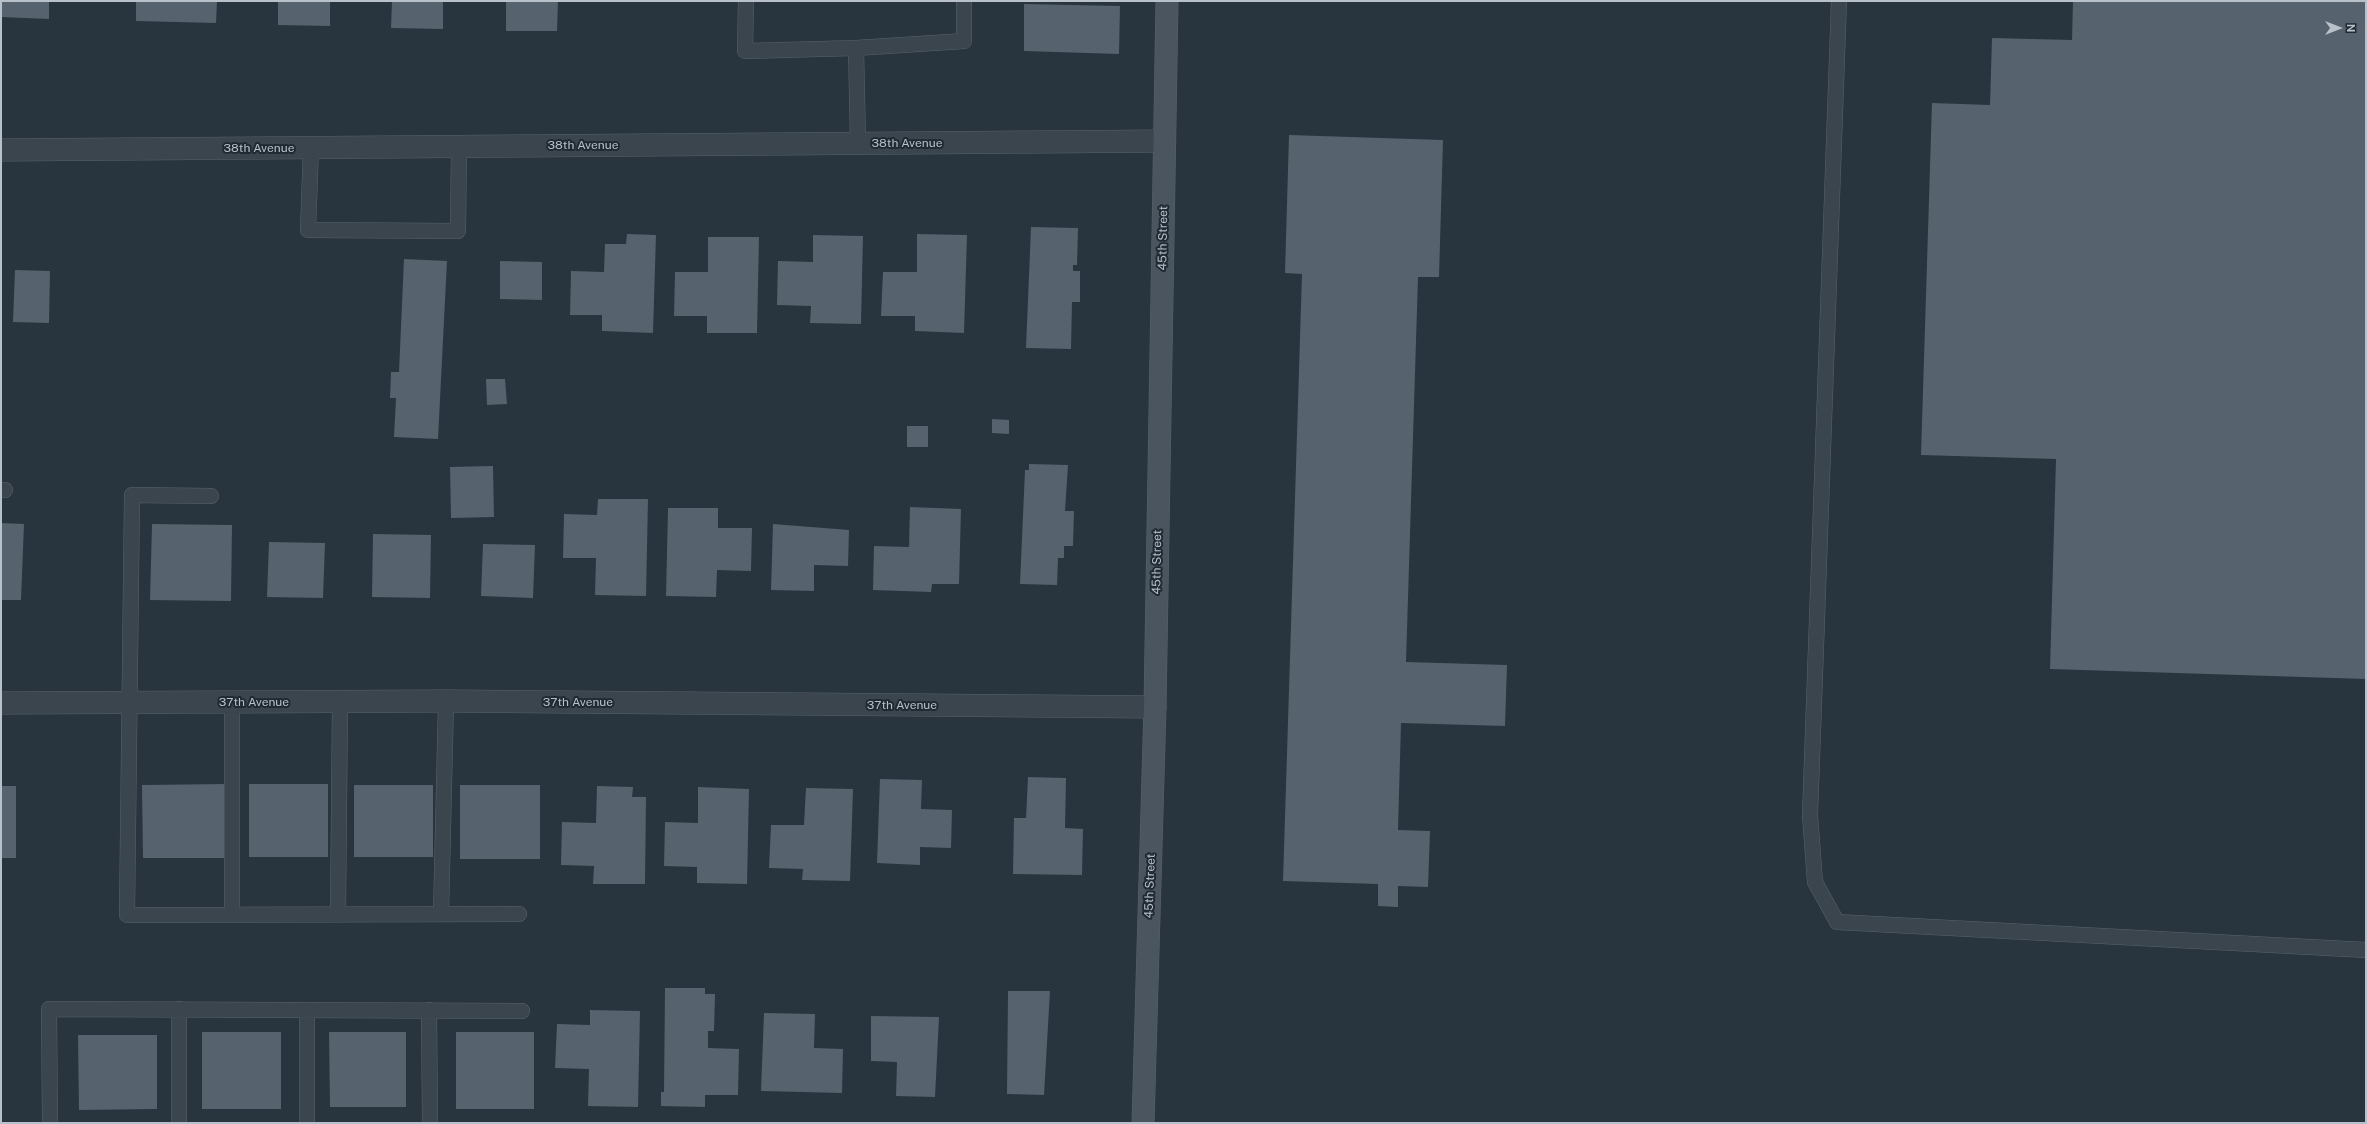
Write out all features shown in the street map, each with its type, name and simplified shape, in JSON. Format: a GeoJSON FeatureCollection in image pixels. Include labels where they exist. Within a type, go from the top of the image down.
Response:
{"type":"FeatureCollection","features":[{"type":"Feature","properties":{"kind":"street","name":"45th Street"},"geometry":{"type":"LineString","coordinates":[[1143,1123],[1155,707],[1167,1]]}},
{"type":"Feature","properties":{"kind":"street","name":"38th Avenue"},"geometry":{"type":"LineString","coordinates":[[1,150],[1164,141]]}},
{"type":"Feature","properties":{"kind":"street","name":"37th Avenue"},"geometry":{"type":"LineString","coordinates":[[1,703],[446,701],[1155,707]]}},
{"type":"Feature","properties":{"kind":"lane"},"geometry":{"type":"LineString","coordinates":[[746,1],[745,50],[856,48],[964,41],[964,1]]}},
{"type":"Feature","properties":{"kind":"lane"},"geometry":{"type":"LineString","coordinates":[[1839,1],[1810,814],[1815,882],[1836,922],[2366,950]]}},
{"type":"Feature","properties":{"kind":"lane"},"geometry":{"type":"LineString","coordinates":[[856,48],[858,143]]}},
{"type":"Feature","properties":{"kind":"lane"},"geometry":{"type":"LineString","coordinates":[[311,148],[308,230],[458,231],[460,146]]}},
{"type":"Feature","properties":{"kind":"lane"},"geometry":{"type":"LineString","coordinates":[[210,496],[132,495],[126,915],[519,914]]}},
{"type":"Feature","properties":{"kind":"lane"},"geometry":{"type":"LineString","coordinates":[[441,914],[446,701]]}},
{"type":"Feature","properties":{"kind":"lane"},"geometry":{"type":"LineString","coordinates":[[232,702],[232,915]]}},
{"type":"Feature","properties":{"kind":"lane"},"geometry":{"type":"LineString","coordinates":[[338,914],[340,702]]}},
{"type":"Feature","properties":{"kind":"lane"},"geometry":{"type":"LineString","coordinates":[[50,1123],[49,1009],[522,1011]]}},
{"type":"Feature","properties":{"kind":"lane"},"geometry":{"type":"LineString","coordinates":[[179,1009],[179,1123]]}},
{"type":"Feature","properties":{"kind":"lane"},"geometry":{"type":"LineString","coordinates":[[307,1010],[307,1123]]}},
{"type":"Feature","properties":{"kind":"lane"},"geometry":{"type":"LineString","coordinates":[[429,1010],[430,1123]]}},
{"type":"Feature","properties":{"kind":"building"},"geometry":{"type":"Polygon","coordinates":[[[1,1],[49,1],[49,19],[1,17],[1,1]]]}},
{"type":"Feature","properties":{"kind":"building"},"geometry":{"type":"Polygon","coordinates":[[[136,1],[217,1],[216,23],[136,21],[136,1]]]}},
{"type":"Feature","properties":{"kind":"building"},"geometry":{"type":"Polygon","coordinates":[[[278,1],[330,1],[330,26],[278,25],[278,1]]]}},
{"type":"Feature","properties":{"kind":"building"},"geometry":{"type":"Polygon","coordinates":[[[392,1],[443,1],[443,29],[391,28],[392,1]]]}},
{"type":"Feature","properties":{"kind":"building"},"geometry":{"type":"Polygon","coordinates":[[[506,1],[558,1],[557,31],[506,31],[506,1]]]}},
{"type":"Feature","properties":{"kind":"building"},"geometry":{"type":"Polygon","coordinates":[[[2073,1],[2366,1],[2366,679],[2050,669],[2056,459],[1921,455],[1932,103],[1990,105],[1992,38],[2072,40],[2073,1]]]}},
{"type":"Feature","properties":{"kind":"building"},"geometry":{"type":"Polygon","coordinates":[[[1024,4],[1120,6],[1119,54],[1024,51],[1024,4]]]}},
{"type":"Feature","properties":{"kind":"building"},"geometry":{"type":"Polygon","coordinates":[[[1289,135],[1443,140],[1439,277],[1418,277],[1406,662],[1507,665],[1505,726],[1401,723],[1398,830],[1430,831],[1428,887],[1398,886],[1398,907],[1378,906],[1378,884],[1283,881],[1302,274],[1285,273],[1289,135]]]}},
{"type":"Feature","properties":{"kind":"building"},"geometry":{"type":"Polygon","coordinates":[[[1031,227],[1078,228],[1077,265],[1073,265],[1073,271],[1080,271],[1080,302],[1072,302],[1071,349],[1026,348],[1031,227]]]}},
{"type":"Feature","properties":{"kind":"building"},"geometry":{"type":"Polygon","coordinates":[[[627,234],[656,235],[653,333],[602,331],[602,315],[570,315],[571,271],[604,272],[605,244],[626,244],[627,234]]]}},
{"type":"Feature","properties":{"kind":"building"},"geometry":{"type":"Polygon","coordinates":[[[917,234],[967,235],[964,333],[915,331],[915,316],[881,316],[883,272],[917,272],[917,234]]]}},
{"type":"Feature","properties":{"kind":"building"},"geometry":{"type":"Polygon","coordinates":[[[813,235],[863,236],[861,324],[810,323],[811,306],[777,305],[778,261],[813,262],[813,235]]]}},
{"type":"Feature","properties":{"kind":"building"},"geometry":{"type":"Polygon","coordinates":[[[708,237],[759,237],[757,333],[707,333],[707,316],[674,316],[675,272],[708,272],[708,237]]]}},
{"type":"Feature","properties":{"kind":"building"},"geometry":{"type":"Polygon","coordinates":[[[404,259],[447,261],[438,439],[394,437],[396,398],[390,398],[391,372],[399,372],[404,259]]]}},
{"type":"Feature","properties":{"kind":"building"},"geometry":{"type":"Polygon","coordinates":[[[500,261],[542,262],[542,300],[500,299],[500,261]]]}},
{"type":"Feature","properties":{"kind":"building"},"geometry":{"type":"Polygon","coordinates":[[[15,270],[50,271],[49,323],[13,322],[15,270]]]}},
{"type":"Feature","properties":{"kind":"building"},"geometry":{"type":"Polygon","coordinates":[[[486,379],[505,379],[507,404],[487,405],[486,379]]]}},
{"type":"Feature","properties":{"kind":"building"},"geometry":{"type":"Polygon","coordinates":[[[992,419],[1009,420],[1009,434],[992,433],[992,419]]]}},
{"type":"Feature","properties":{"kind":"building"},"geometry":{"type":"Polygon","coordinates":[[[907,426],[928,426],[928,447],[907,447],[907,426]]]}},
{"type":"Feature","properties":{"kind":"building"},"geometry":{"type":"Polygon","coordinates":[[[1029,464],[1068,465],[1065,511],[1074,511],[1073,546],[1064,546],[1064,558],[1058,558],[1057,585],[1020,584],[1025,470],[1029,470],[1029,464]]]}},
{"type":"Feature","properties":{"kind":"building"},"geometry":{"type":"Polygon","coordinates":[[[493,466],[494,517],[451,518],[450,467],[493,466]]]}},
{"type":"Feature","properties":{"kind":"building"},"geometry":{"type":"Polygon","coordinates":[[[598,499],[648,499],[646,596],[595,595],[596,558],[563,558],[564,514],[597,515],[598,499]]]}},
{"type":"Feature","properties":{"kind":"building"},"geometry":{"type":"Polygon","coordinates":[[[910,507],[961,509],[959,584],[932,584],[931,592],[873,590],[874,546],[909,547],[910,507]]]}},
{"type":"Feature","properties":{"kind":"building"},"geometry":{"type":"Polygon","coordinates":[[[668,508],[718,508],[718,528],[752,528],[751,571],[717,570],[716,597],[666,596],[668,508]]]}},
{"type":"Feature","properties":{"kind":"building"},"geometry":{"type":"Polygon","coordinates":[[[1,523],[24,524],[21,600],[1,600],[1,523]]]}},
{"type":"Feature","properties":{"kind":"building"},"geometry":{"type":"Polygon","coordinates":[[[152,524],[232,525],[231,601],[150,600],[152,524]]]}},
{"type":"Feature","properties":{"kind":"building"},"geometry":{"type":"Polygon","coordinates":[[[773,524],[849,530],[848,566],[814,565],[814,591],[771,590],[773,524]]]}},
{"type":"Feature","properties":{"kind":"building"},"geometry":{"type":"Polygon","coordinates":[[[373,534],[431,535],[430,598],[372,597],[373,534]]]}},
{"type":"Feature","properties":{"kind":"building"},"geometry":{"type":"Polygon","coordinates":[[[269,542],[325,543],[323,598],[267,597],[269,542]]]}},
{"type":"Feature","properties":{"kind":"building"},"geometry":{"type":"Polygon","coordinates":[[[483,544],[535,545],[533,598],[481,596],[483,544]]]}},
{"type":"Feature","properties":{"kind":"building"},"geometry":{"type":"Polygon","coordinates":[[[1028,777],[1066,778],[1065,828],[1083,829],[1082,875],[1013,874],[1014,818],[1026,818],[1028,777]]]}},
{"type":"Feature","properties":{"kind":"building"},"geometry":{"type":"Polygon","coordinates":[[[880,779],[922,780],[921,809],[952,810],[951,848],[920,847],[920,865],[877,863],[880,779]]]}},
{"type":"Feature","properties":{"kind":"building"},"geometry":{"type":"Polygon","coordinates":[[[224,784],[224,858],[143,858],[142,785],[224,784]]]}},
{"type":"Feature","properties":{"kind":"building"},"geometry":{"type":"Polygon","coordinates":[[[249,784],[328,784],[328,857],[249,857],[249,784]]]}},
{"type":"Feature","properties":{"kind":"building"},"geometry":{"type":"Polygon","coordinates":[[[354,785],[433,785],[433,857],[354,857],[354,785]]]}},
{"type":"Feature","properties":{"kind":"building"},"geometry":{"type":"Polygon","coordinates":[[[460,785],[540,785],[540,859],[460,859],[460,785]]]}},
{"type":"Feature","properties":{"kind":"building"},"geometry":{"type":"Polygon","coordinates":[[[1,786],[16,786],[16,858],[1,858],[1,786]]]}},
{"type":"Feature","properties":{"kind":"building"},"geometry":{"type":"Polygon","coordinates":[[[597,786],[633,787],[632,797],[646,797],[645,884],[593,884],[594,866],[561,865],[562,822],[596,823],[597,786]]]}},
{"type":"Feature","properties":{"kind":"building"},"geometry":{"type":"Polygon","coordinates":[[[698,787],[749,789],[747,884],[697,883],[697,867],[664,866],[665,822],[698,823],[698,787]]]}},
{"type":"Feature","properties":{"kind":"building"},"geometry":{"type":"Polygon","coordinates":[[[806,788],[853,789],[850,881],[802,880],[803,869],[769,868],[771,825],[804,825],[806,788]]]}},
{"type":"Feature","properties":{"kind":"building"},"geometry":{"type":"Polygon","coordinates":[[[665,988],[705,988],[705,994],[715,994],[714,1031],[708,1031],[708,1048],[739,1049],[738,1095],[705,1095],[705,1107],[661,1106],[661,1092],[664,1092],[665,988]]]}},
{"type":"Feature","properties":{"kind":"building"},"geometry":{"type":"Polygon","coordinates":[[[1008,991],[1050,991],[1044,1095],[1007,1094],[1008,991]]]}},
{"type":"Feature","properties":{"kind":"building"},"geometry":{"type":"Polygon","coordinates":[[[590,1010],[640,1011],[638,1107],[588,1106],[589,1069],[555,1068],[557,1024],[590,1025],[590,1010]]]}},
{"type":"Feature","properties":{"kind":"building"},"geometry":{"type":"Polygon","coordinates":[[[764,1013],[815,1014],[814,1048],[843,1049],[842,1093],[761,1091],[764,1013]]]}},
{"type":"Feature","properties":{"kind":"building"},"geometry":{"type":"Polygon","coordinates":[[[871,1016],[939,1017],[935,1097],[896,1096],[897,1062],[871,1061],[871,1016]]]}},
{"type":"Feature","properties":{"kind":"building"},"geometry":{"type":"Polygon","coordinates":[[[202,1032],[281,1032],[281,1109],[202,1109],[202,1032]]]}},
{"type":"Feature","properties":{"kind":"building"},"geometry":{"type":"Polygon","coordinates":[[[329,1032],[406,1032],[406,1107],[330,1107],[329,1032]]]}},
{"type":"Feature","properties":{"kind":"building"},"geometry":{"type":"Polygon","coordinates":[[[456,1032],[534,1032],[534,1109],[456,1109],[456,1032]]]}},
{"type":"Feature","properties":{"kind":"building"},"geometry":{"type":"Polygon","coordinates":[[[78,1035],[157,1035],[157,1109],[79,1110],[78,1035]]]}}]}
